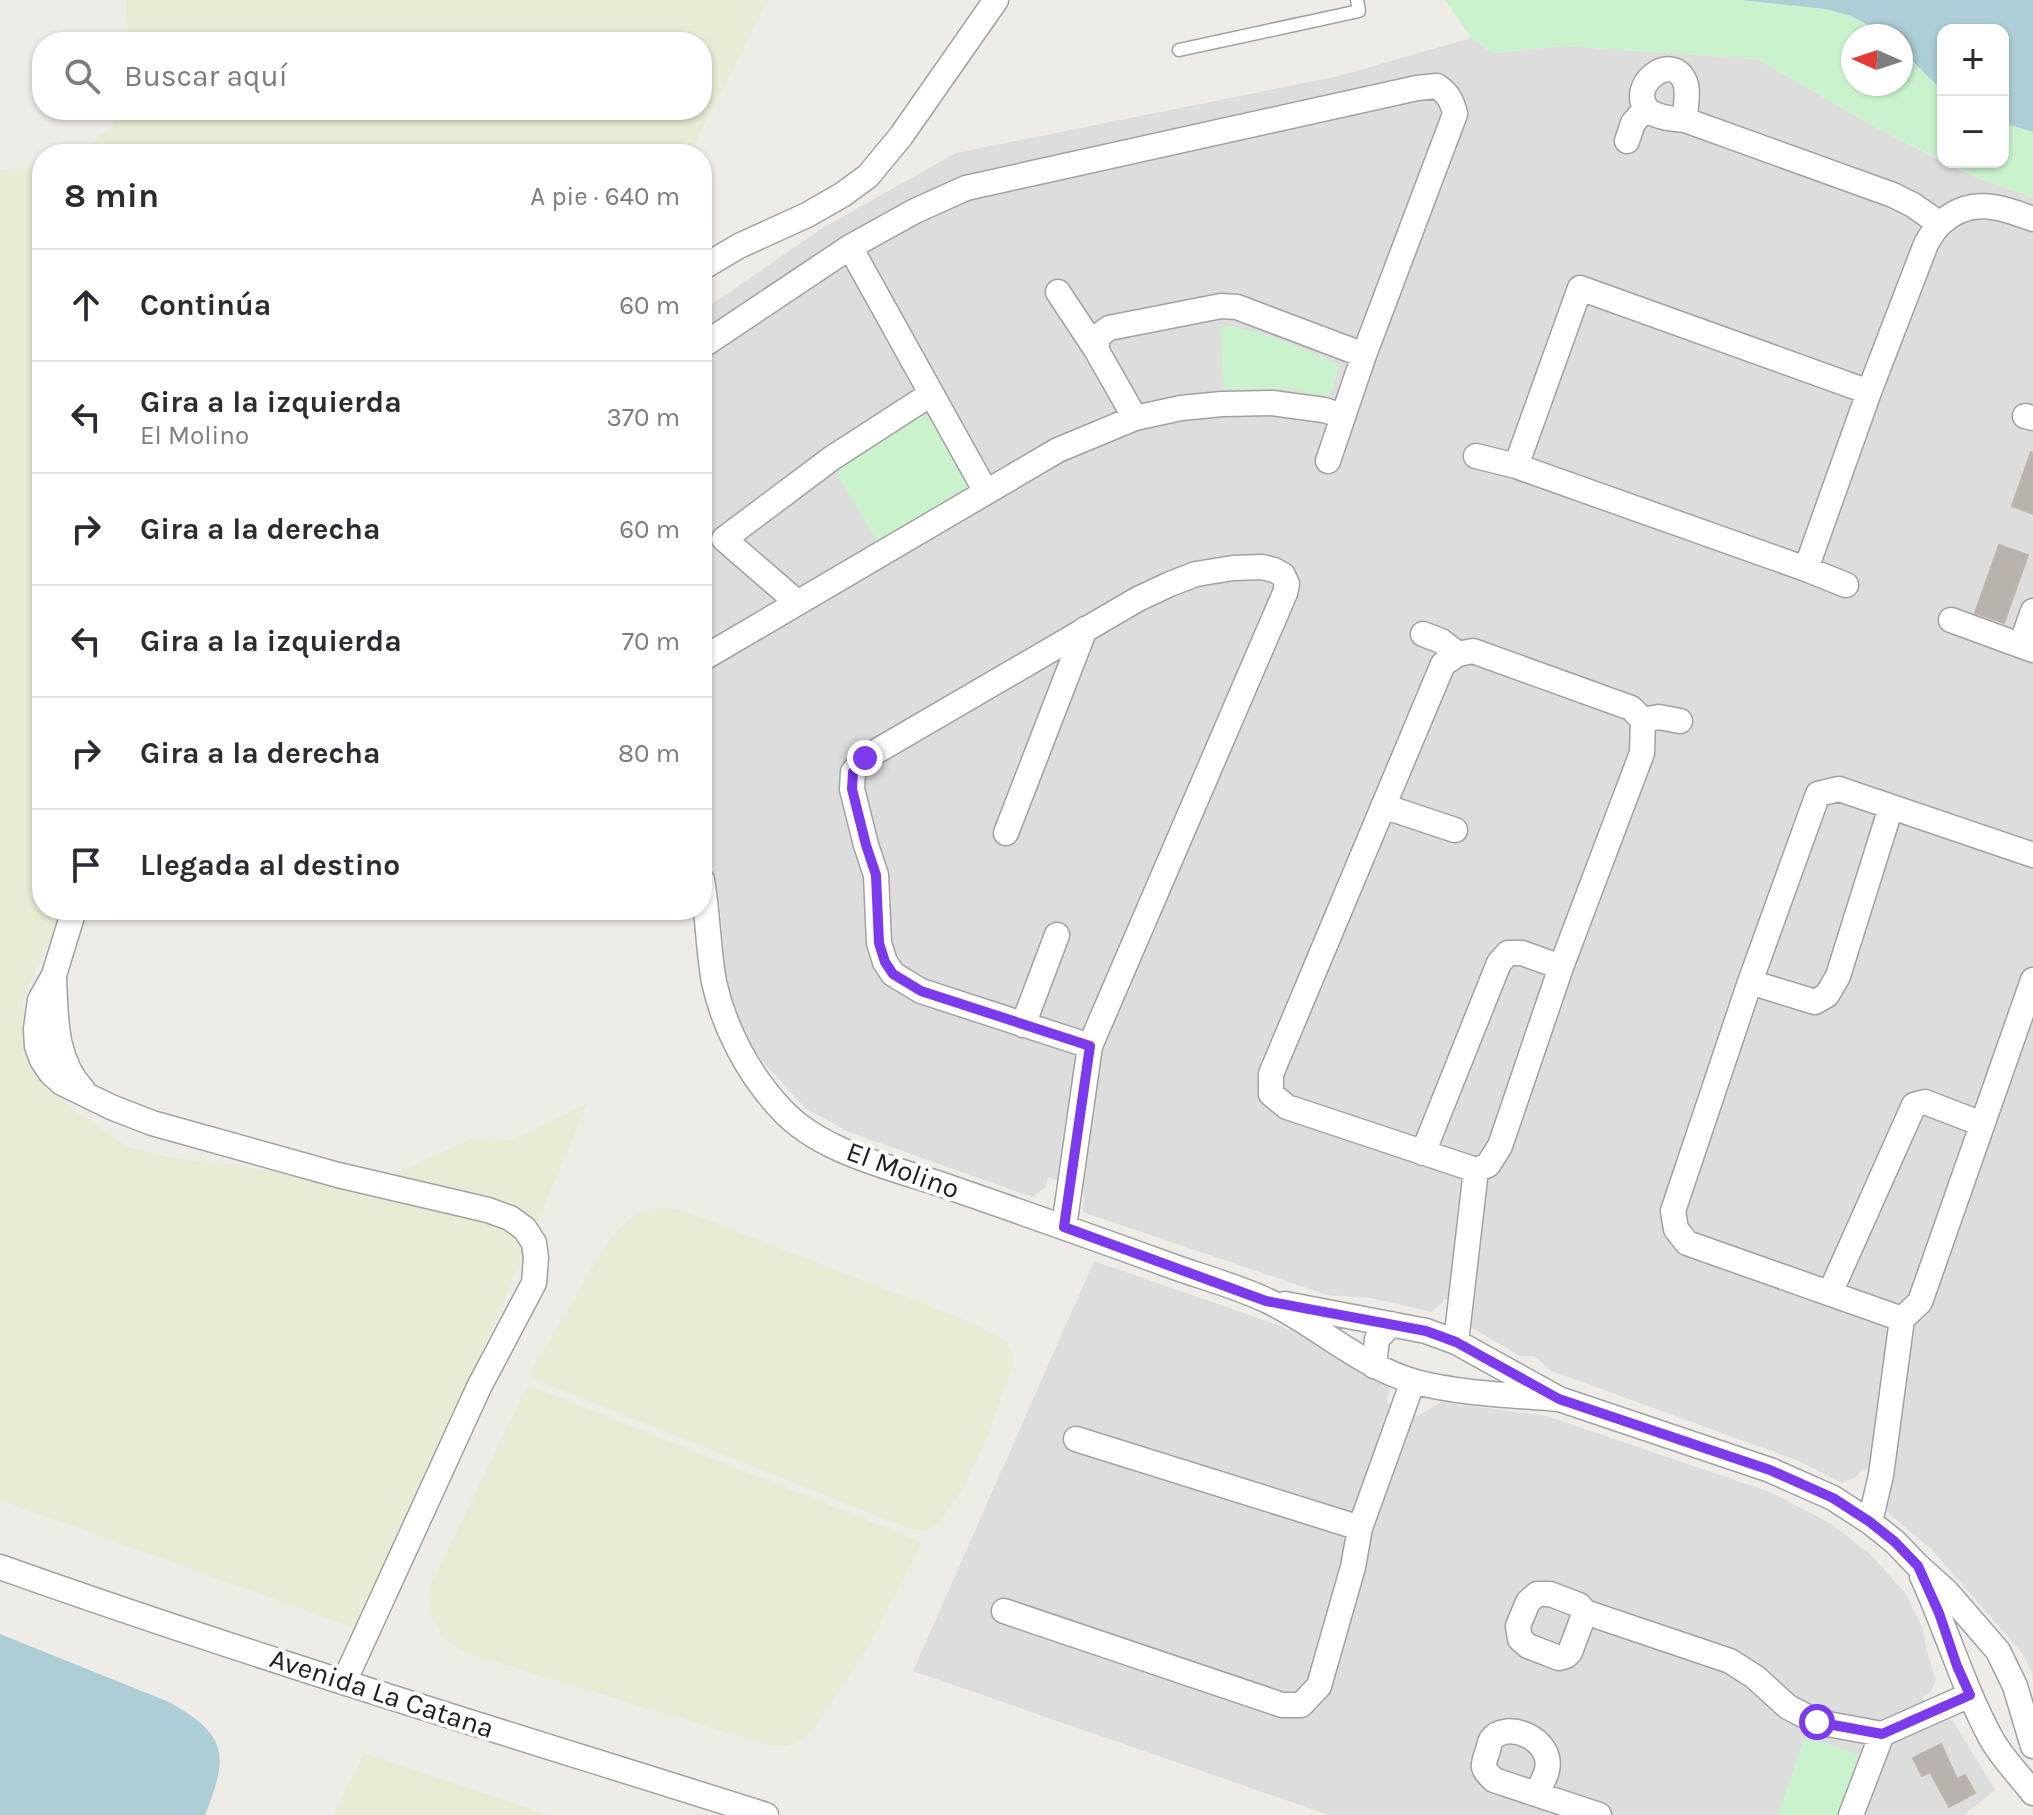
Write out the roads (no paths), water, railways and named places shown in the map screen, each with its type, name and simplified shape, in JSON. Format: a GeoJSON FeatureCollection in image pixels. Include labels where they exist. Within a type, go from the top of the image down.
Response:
{"type":"FeatureCollection","features":[{"type":"Feature","properties":{"kind":"street"},"geometry":{"type":"LineString","coordinates":[[712,262],[739,246],[807,215],[868,176],[901,136],[996,0]]}},
{"type":"Feature","properties":{"kind":"street"},"geometry":{"type":"LineString","coordinates":[[1685,120],[1686,85],[1683,79],[1674,71],[1662,70],[1651,76],[1643,99],[1646,108],[1656,114],[1685,120],[1893,195],[1940,224]]}},
{"type":"Feature","properties":{"kind":"street"},"geometry":{"type":"LineString","coordinates":[[712,339],[850,247],[915,211],[966,188],[1437,86],[1453,101],[1455,114],[1364,355],[1328,461]]}},
{"type":"Feature","properties":{"kind":"street"},"geometry":{"type":"LineString","coordinates":[[1627,141],[1633,123],[1646,108]]}},
{"type":"Feature","properties":{"kind":"street"},"geometry":{"type":"LineString","coordinates":[[1806,569],[1926,244],[1940,224],[1963,209],[1977,205],[2003,208],[2033,219]]}},
{"type":"Feature","properties":{"kind":"street"},"geometry":{"type":"LineString","coordinates":[[850,247],[986,492]]}},
{"type":"Feature","properties":{"kind":"street"},"geometry":{"type":"LineString","coordinates":[[1516,466],[1580,288],[1869,392]]}},
{"type":"Feature","properties":{"kind":"street"},"geometry":{"type":"LineString","coordinates":[[1058,292],[1097,351],[1135,418]]}},
{"type":"Feature","properties":{"kind":"street"},"geometry":{"type":"LineString","coordinates":[[1097,351],[1097,337],[1109,328],[1221,306],[1237,307],[1364,355]]}},
{"type":"Feature","properties":{"kind":"street"},"geometry":{"type":"LineString","coordinates":[[798,603],[713,543],[832,458],[931,394]]}},
{"type":"Feature","properties":{"kind":"street"},"geometry":{"type":"LineString","coordinates":[[712,653],[1058,450],[1135,418],[1181,408],[1272,403],[1324,410],[1343,416]]}},
{"type":"Feature","properties":{"kind":"street"},"geometry":{"type":"LineString","coordinates":[[1476,456],[1516,466],[1846,585]]}},
{"type":"Feature","properties":{"kind":"street"},"geometry":{"type":"LineString","coordinates":[[1064,1227],[1090,1046],[1285,593],[1287,584],[1283,575],[1274,570],[1262,567],[1233,568],[1196,574],[1138,599],[865,758],[853,772],[852,789],[876,875],[879,943],[893,974],[921,991],[1090,1046]]}},
{"type":"Feature","properties":{"kind":"street"},"geometry":{"type":"LineString","coordinates":[[1951,620],[2027,648],[2033,611]]}},
{"type":"Feature","properties":{"kind":"street"},"geometry":{"type":"LineString","coordinates":[[1006,833],[1085,629]]}},
{"type":"Feature","properties":{"kind":"street"},"geometry":{"type":"LineString","coordinates":[[1423,634],[1441,641],[1458,654]]}},
{"type":"Feature","properties":{"kind":"street"},"geometry":{"type":"LineString","coordinates":[[1473,651],[1631,708],[1643,720],[1642,753],[1561,967],[1500,1146],[1488,1165],[1476,1170],[1287,1107],[1271,1094],[1271,1074],[1443,664],[1458,654],[1473,651]]}},
{"type":"Feature","properties":{"kind":"street"},"geometry":{"type":"LineString","coordinates":[[1643,720],[1659,717],[1680,721]]}},
{"type":"Feature","properties":{"kind":"street"},"geometry":{"type":"LineString","coordinates":[[1902,1319],[1687,1243],[1676,1229],[1673,1211],[1750,982],[1818,794],[1839,789],[2033,855]]}},
{"type":"Feature","properties":{"kind":"street"},"geometry":{"type":"LineString","coordinates":[[1383,806],[1455,830]]}},
{"type":"Feature","properties":{"kind":"street"},"geometry":{"type":"LineString","coordinates":[[1750,982],[1815,1002],[1827,995],[1838,976],[1891,807]]}},
{"type":"Feature","properties":{"kind":"street"},"geometry":{"type":"LineString","coordinates":[[71,920],[54,975],[56,1025],[67,1068],[90,1098],[152,1123],[242,1149],[488,1210],[510,1218],[525,1229],[534,1243],[534,1283],[479,1387],[344,1682]]}},
{"type":"Feature","properties":{"kind":"street","name":"El Molino"},"geometry":{"type":"LineString","coordinates":[[708,920],[715,983],[723,1011],[744,1059],[765,1090],[792,1120],[812,1134],[848,1153],[1266,1301],[1374,1366],[1413,1381],[1456,1390],[1559,1399]]}},
{"type":"Feature","properties":{"kind":"street"},"geometry":{"type":"LineString","coordinates":[[1023,1025],[1057,935]]}},
{"type":"Feature","properties":{"kind":"street"},"geometry":{"type":"LineString","coordinates":[[1423,1153],[1499,963],[1508,953],[1522,953],[1561,967]]}},
{"type":"Feature","properties":{"kind":"street"},"geometry":{"type":"LineString","coordinates":[[1870,1522],[1881,1475],[1902,1319],[1920,1302],[2033,980]]}},
{"type":"Feature","properties":{"kind":"street"},"geometry":{"type":"LineString","coordinates":[[1830,1293],[1914,1105],[1925,1102],[1982,1124]]}},
{"type":"Feature","properties":{"kind":"street"},"geometry":{"type":"LineString","coordinates":[[1456,1390],[1466,1376],[1462,1345],[1476,1170]]}},
{"type":"Feature","properties":{"kind":"street","name":"El Molino"},"geometry":{"type":"LineString","coordinates":[[1266,1301],[1426,1331],[1462,1345],[1559,1399],[1770,1470],[1833,1498],[1895,1542],[1947,1592],[1998,1651],[2015,1686],[2030,1735],[1993,1742]]}},
{"type":"Feature","properties":{"kind":"street"},"geometry":{"type":"LineString","coordinates":[[1374,1366],[1377,1339],[1391,1324]]}},
{"type":"Feature","properties":{"kind":"street"},"geometry":{"type":"LineString","coordinates":[[1004,1611],[1282,1705],[1301,1705],[1319,1686],[1353,1567],[1360,1528],[1413,1381]]}},
{"type":"Feature","properties":{"kind":"street"},"geometry":{"type":"LineString","coordinates":[[1076,1439],[1360,1528]]}},
{"type":"Feature","properties":{"kind":"street","name":"El Molino"},"geometry":{"type":"LineString","coordinates":[[1918,1566],[1939,1613],[1957,1666],[1993,1742],[2033,1793]]}},
{"type":"Feature","properties":{"kind":"street","name":"Avenida La Catana"},"geometry":{"type":"LineString","coordinates":[[0,1567],[344,1682],[766,1815]]}},
{"type":"Feature","properties":{"kind":"street"},"geometry":{"type":"LineString","coordinates":[[1585,1612],[1730,1661],[1755,1677],[1788,1707],[1817,1722],[1882,1734],[1970,1695]]}},
{"type":"Feature","properties":{"kind":"street"},"geometry":{"type":"LineString","coordinates":[[1957,1666],[1974,1651],[1998,1651]]}},
{"type":"Feature","properties":{"kind":"street"},"geometry":{"type":"LineString","coordinates":[[1851,1815],[1882,1734]]}},
{"type":"Feature","properties":{"kind":"street"},"geometry":{"type":"LineString","coordinates":[[1536,1794],[1599,1815]]}},
{"type":"Feature","properties":{"kind":"lane"},"geometry":{"type":"LineString","coordinates":[[1179,50],[1359,11],[1357,0]]}},
{"type":"Feature","properties":{"kind":"water"},"geometry":{"type":"Polygon","coordinates":[[[1741,0],[2033,0],[2033,132],[2009,125],[2009,24],[1937,24],[1937,84],[1913,61],[1913,24],[1866,24],[1825,9],[1741,0]]]}},
{"type":"Feature","properties":{"kind":"water"},"geometry":{"type":"Polygon","coordinates":[[[0,1634],[169,1702],[203,1725],[213,1736],[220,1762],[205,1815],[0,1815],[0,1634]]]}}]}
